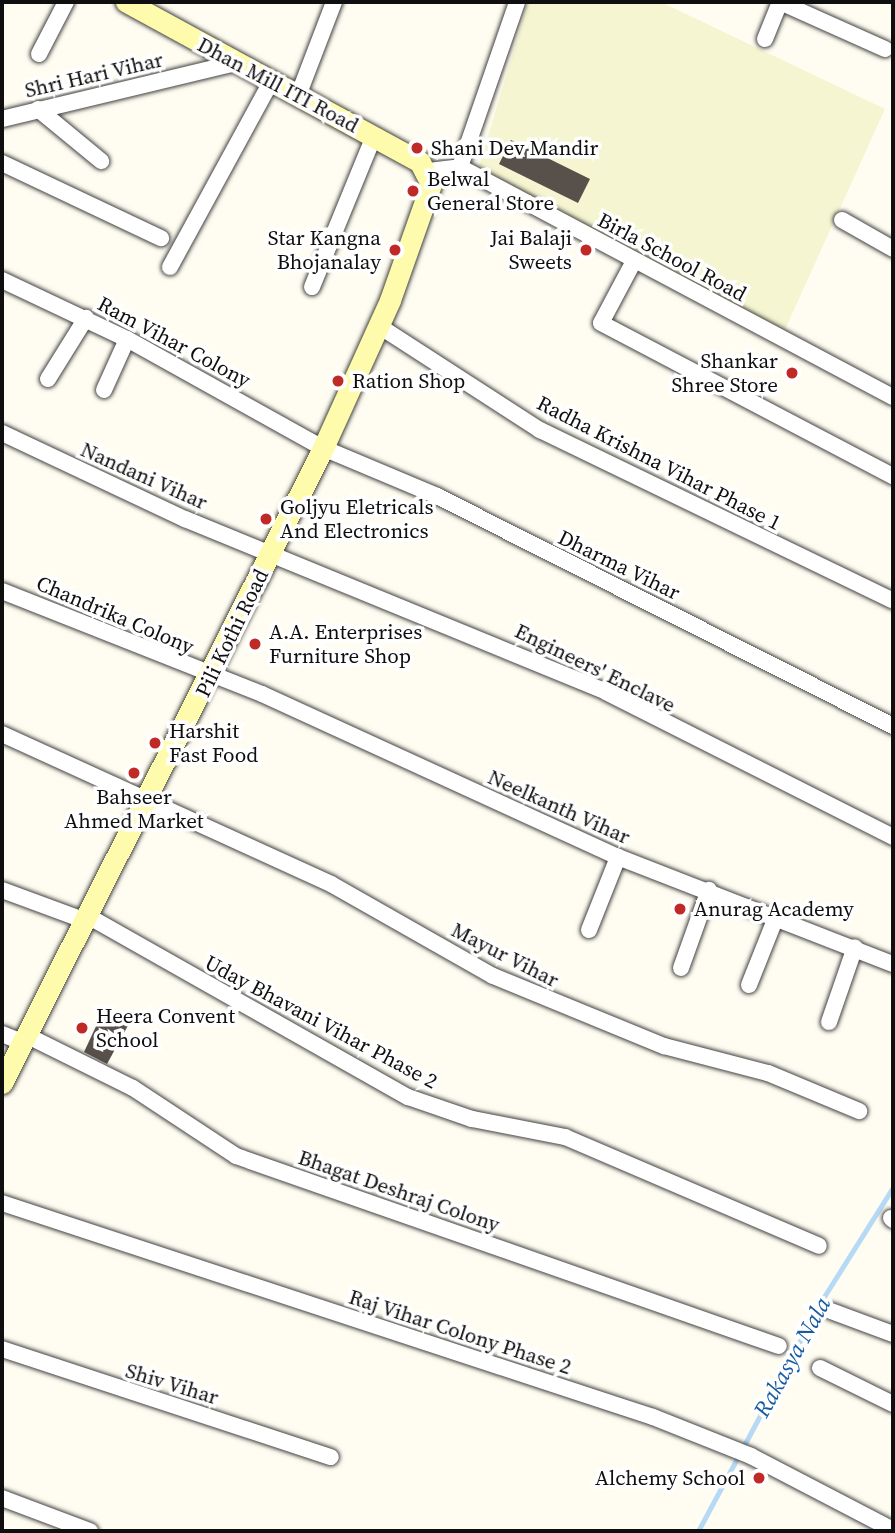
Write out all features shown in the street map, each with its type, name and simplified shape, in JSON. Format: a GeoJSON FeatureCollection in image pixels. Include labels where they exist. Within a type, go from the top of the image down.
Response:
{"type":"FeatureCollection","features":[{"type":"Feature","properties":{"kind":"street"},"geometry":{"type":"LineString","coordinates":[[39,54],[65,2]]}},
{"type":"Feature","properties":{"kind":"street","name":"Dhan Mill ITI Road"},"geometry":{"type":"LineString","coordinates":[[126,2],[374,136],[429,171]]}},
{"type":"Feature","properties":{"kind":"street"},"geometry":{"type":"LineString","coordinates":[[298,96],[334,2]]}},
{"type":"Feature","properties":{"kind":"street"},"geometry":{"type":"LineString","coordinates":[[429,171],[460,167],[517,2]]}},
{"type":"Feature","properties":{"kind":"street"},"geometry":{"type":"LineString","coordinates":[[765,39],[780,2],[885,49]]}},
{"type":"Feature","properties":{"kind":"street","name":"Shri Hari Vihar"},"geometry":{"type":"LineString","coordinates":[[2,119],[236,63]]}},
{"type":"Feature","properties":{"kind":"street"},"geometry":{"type":"LineString","coordinates":[[170,267],[271,82]]}},
{"type":"Feature","properties":{"kind":"street"},"geometry":{"type":"LineString","coordinates":[[38,109],[101,161]]}},
{"type":"Feature","properties":{"kind":"street"},"geometry":{"type":"LineString","coordinates":[[312,287],[374,136]]}},
{"type":"Feature","properties":{"kind":"street"},"geometry":{"type":"LineString","coordinates":[[2,163],[161,238]]}},
{"type":"Feature","properties":{"kind":"street","name":"Birla School Road"},"geometry":{"type":"LineString","coordinates":[[460,167],[893,397]]}},
{"type":"Feature","properties":{"kind":"street","name":"Pili Kothi Road"},"geometry":{"type":"LineString","coordinates":[[2,1083],[211,679],[323,448],[379,326],[429,203],[429,171]]}},
{"type":"Feature","properties":{"kind":"street"},"geometry":{"type":"LineString","coordinates":[[842,220],[893,248]]}},
{"type":"Feature","properties":{"kind":"street"},"geometry":{"type":"LineString","coordinates":[[634,261],[601,323],[893,476]]}},
{"type":"Feature","properties":{"kind":"street","name":"Ram Vihar Colony"},"geometry":{"type":"LineString","coordinates":[[2,279],[127,339],[323,448]]}},
{"type":"Feature","properties":{"kind":"street"},"geometry":{"type":"LineString","coordinates":[[48,379],[86,318]]}},
{"type":"Feature","properties":{"kind":"street","name":"Radha Krishna Vihar Phase 1"},"geometry":{"type":"LineString","coordinates":[[379,326],[540,430],[893,601]]}},
{"type":"Feature","properties":{"kind":"street"},"geometry":{"type":"LineString","coordinates":[[104,390],[127,339]]}},
{"type":"Feature","properties":{"kind":"street","name":"Nandani Vihar"},"geometry":{"type":"LineString","coordinates":[[2,433],[271,553]]}},
{"type":"Feature","properties":{"kind":"street","name":"Dharma Vihar"},"geometry":{"type":"LineString","coordinates":[[323,448],[437,496],[893,726]]}},
{"type":"Feature","properties":{"kind":"street","name":"Engineers' Enclave"},"geometry":{"type":"LineString","coordinates":[[271,553],[606,692],[893,837]]}},
{"type":"Feature","properties":{"kind":"street","name":"Chandrika Colony"},"geometry":{"type":"LineString","coordinates":[[2,591],[211,679]]}},
{"type":"Feature","properties":{"kind":"street","name":"Neelkanth Vihar"},"geometry":{"type":"LineString","coordinates":[[211,679],[262,694],[618,857],[709,890],[893,964]]}},
{"type":"Feature","properties":{"kind":"street","name":"Mayur Vihar"},"geometry":{"type":"LineString","coordinates":[[2,734],[149,798],[331,884],[493,976],[664,1046],[768,1073],[859,1111]]}},
{"type":"Feature","properties":{"kind":"street"},"geometry":{"type":"LineString","coordinates":[[589,930],[618,857]]}},
{"type":"Feature","properties":{"kind":"street","name":"Uday Bhavani Vihar Phase 2"},"geometry":{"type":"LineString","coordinates":[[2,890],[85,918],[408,1097],[472,1119],[565,1137],[819,1246]]}},
{"type":"Feature","properties":{"kind":"street"},"geometry":{"type":"LineString","coordinates":[[681,968],[709,890]]}},
{"type":"Feature","properties":{"kind":"street"},"geometry":{"type":"LineString","coordinates":[[749,985],[776,917]]}},
{"type":"Feature","properties":{"kind":"street"},"geometry":{"type":"LineString","coordinates":[[829,1022],[855,947]]}},
{"type":"Feature","properties":{"kind":"street","name":"Bhagat Deshraj Colony"},"geometry":{"type":"LineString","coordinates":[[2,1034],[24,1038],[133,1088],[236,1156],[779,1346]]}},
{"type":"Feature","properties":{"kind":"street","name":"Raj Vihar Colony Phase 2"},"geometry":{"type":"LineString","coordinates":[[2,1203],[732,1448],[893,1530]]}},
{"type":"Feature","properties":{"kind":"street"},"geometry":{"type":"LineString","coordinates":[[831,1311],[893,1334]]}},
{"type":"Feature","properties":{"kind":"street","name":"Shiv Vihar"},"geometry":{"type":"LineString","coordinates":[[2,1349],[331,1457]]}},
{"type":"Feature","properties":{"kind":"street"},"geometry":{"type":"LineString","coordinates":[[820,1368],[893,1404]]}},
{"type":"Feature","properties":{"kind":"street"},"geometry":{"type":"LineString","coordinates":[[2,1497],[90,1531]]}},
{"type":"Feature","properties":{"kind":"green space"},"geometry":{"type":"Polygon","coordinates":[[[528,2],[661,2],[885,109],[783,334],[479,167],[528,2]]]}},
{"type":"Feature","properties":{"kind":"building"},"geometry":{"type":"Polygon","coordinates":[[[511,140],[590,179],[578,203],[499,164],[511,140]]]}},
{"type":"Feature","properties":{"kind":"building"},"geometry":{"type":"Polygon","coordinates":[[[105,1007],[131,1020],[107,1064],[84,1052],[105,1007]]]}},
{"type":"Feature","properties":{"kind":"waterway","name":"Rakasya Nala"},"geometry":{"type":"LineString","coordinates":[[698,1531],[820,1303],[893,1187]]}},
{"type":"Feature","properties":{"kind":"place","name":"Shani Dev Mandir"},"geometry":{"type":"Point","coordinates":[417,148]}},
{"type":"Feature","properties":{"kind":"place","name":"Belwal General Store"},"geometry":{"type":"Point","coordinates":[413,191]}},
{"type":"Feature","properties":{"kind":"place","name":"Star Kangna Bhojanalay"},"geometry":{"type":"Point","coordinates":[395,250]}},
{"type":"Feature","properties":{"kind":"place","name":"Jai Balaji Sweets"},"geometry":{"type":"Point","coordinates":[586,250]}},
{"type":"Feature","properties":{"kind":"place","name":"Shankar Shree Store"},"geometry":{"type":"Point","coordinates":[792,373]}},
{"type":"Feature","properties":{"kind":"place","name":"Ration Shop"},"geometry":{"type":"Point","coordinates":[338,381]}},
{"type":"Feature","properties":{"kind":"place","name":"Goljyu Eletricals And Electronics"},"geometry":{"type":"Point","coordinates":[266,519]}},
{"type":"Feature","properties":{"kind":"place","name":"A.A. Enterprises Furniture Shop"},"geometry":{"type":"Point","coordinates":[255,644]}},
{"type":"Feature","properties":{"kind":"place","name":"Harshit Fast Food"},"geometry":{"type":"Point","coordinates":[155,743]}},
{"type":"Feature","properties":{"kind":"place","name":"Bahseer Ahmed Market"},"geometry":{"type":"Point","coordinates":[134,773]}},
{"type":"Feature","properties":{"kind":"place","name":"Anurag Academy"},"geometry":{"type":"Point","coordinates":[680,909]}},
{"type":"Feature","properties":{"kind":"place","name":"Heera Convent School"},"geometry":{"type":"Point","coordinates":[82,1028]}},
{"type":"Feature","properties":{"kind":"place","name":"Alchemy School"},"geometry":{"type":"Point","coordinates":[759,1478]}}]}
